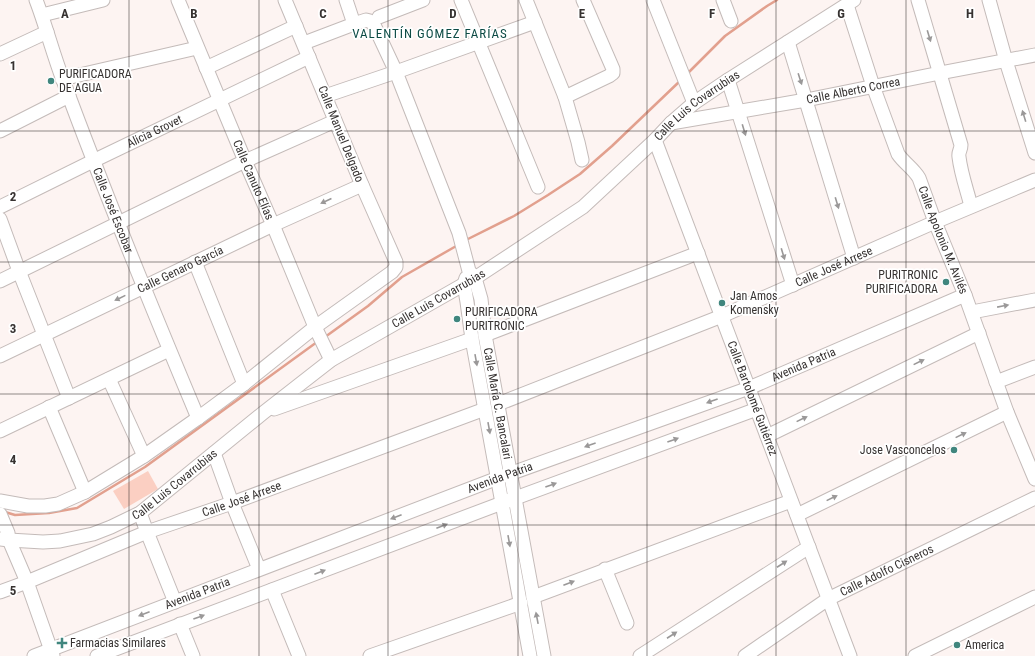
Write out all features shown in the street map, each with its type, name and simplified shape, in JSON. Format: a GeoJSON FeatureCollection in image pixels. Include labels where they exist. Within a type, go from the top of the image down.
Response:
{"type":"FeatureCollection","features":[{"type":"Feature","properties":{"kind":"street","name":"Calle José Escobar"},"geometry":{"type":"LineString","coordinates":[[36,0],[62,79],[93,161],[143,287],[198,418]]}},
{"type":"Feature","properties":{"kind":"street"},"geometry":{"type":"LineString","coordinates":[[42,15],[103,0]]}},
{"type":"Feature","properties":{"kind":"street","name":"Calle Canuto Elías"},"geometry":{"type":"LineString","coordinates":[[178,0],[316,329],[329,355]]}},
{"type":"Feature","properties":{"kind":"street","name":"Calle Manuel Delgado"},"geometry":{"type":"LineString","coordinates":[[285,0],[396,262],[396,267],[392,272],[316,329]]}},
{"type":"Feature","properties":{"kind":"street"},"geometry":{"type":"LineString","coordinates":[[346,0],[354,24]]}},
{"type":"Feature","properties":{"kind":"street"},"geometry":{"type":"LineString","coordinates":[[304,43],[354,24],[374,19],[423,0]]}},
{"type":"Feature","properties":{"kind":"street"},"geometry":{"type":"LineString","coordinates":[[461,0],[538,187]]}},
{"type":"Feature","properties":{"kind":"street"},"geometry":{"type":"LineString","coordinates":[[526,0],[565,97],[582,160]]}},
{"type":"Feature","properties":{"kind":"street"},"geometry":{"type":"LineString","coordinates":[[565,97],[613,73],[613,69],[583,0]]}},
{"type":"Feature","properties":{"kind":"street"},"geometry":{"type":"LineString","coordinates":[[652,0],[694,103]]}},
{"type":"Feature","properties":{"kind":"street"},"geometry":{"type":"LineString","coordinates":[[723,0],[731,21]]}},
{"type":"Feature","properties":{"kind":"street"},"geometry":{"type":"LineString","coordinates":[[918,0],[961,145],[959,154],[960,161],[971,206]]}},
{"type":"Feature","properties":{"kind":"street"},"geometry":{"type":"LineString","coordinates":[[989,0],[1006,61],[1035,153]]}},
{"type":"Feature","properties":{"kind":"street","name":"Calle Luis Covarrubias"},"geometry":{"type":"LineString","coordinates":[[6,537],[43,542],[54,541],[93,534],[140,513],[263,413],[329,355],[583,207],[694,103],[850,2]]}},
{"type":"Feature","properties":{"kind":"street","name":"Calle Apolonio M. Avilés"},"geometry":{"type":"LineString","coordinates":[[850,2],[873,86],[898,154],[919,178],[935,222],[972,312],[1007,412],[1035,479]]}},
{"type":"Feature","properties":{"kind":"street","name":"Calle María C. Bancalari"},"geometry":{"type":"LineString","coordinates":[[374,19],[374,26],[396,72],[459,233],[469,274],[481,299],[485,335],[498,404],[504,476],[502,503],[530,656]]}},
{"type":"Feature","properties":{"kind":"street"},"geometry":{"type":"LineString","coordinates":[[325,96],[535,22]]}},
{"type":"Feature","properties":{"kind":"street"},"geometry":{"type":"LineString","coordinates":[[206,68],[296,26]]}},
{"type":"Feature","properties":{"kind":"street"},"geometry":{"type":"LineString","coordinates":[[0,54],[47,32]]}},
{"type":"Feature","properties":{"kind":"street"},"geometry":{"type":"LineString","coordinates":[[788,42],[854,258]]}},
{"type":"Feature","properties":{"kind":"street"},"geometry":{"type":"LineString","coordinates":[[62,79],[197,48]]}},
{"type":"Feature","properties":{"kind":"street","name":"Calle Alberto Correa"},"geometry":{"type":"LineString","coordinates":[[671,124],[806,100],[1035,55]]}},
{"type":"Feature","properties":{"kind":"street","name":"Alicia Grovet"},"geometry":{"type":"LineString","coordinates":[[0,206],[309,57]]}},
{"type":"Feature","properties":{"kind":"street"},"geometry":{"type":"LineString","coordinates":[[728,80],[793,285]]}},
{"type":"Feature","properties":{"kind":"street"},"geometry":{"type":"LineString","coordinates":[[0,131],[69,96]]}},
{"type":"Feature","properties":{"kind":"street"},"geometry":{"type":"LineString","coordinates":[[0,281],[245,161],[335,121]]}},
{"type":"Feature","properties":{"kind":"street","name":"Calle Bartolomé Gutiérrez"},"geometry":{"type":"LineString","coordinates":[[655,140],[850,656]]}},
{"type":"Feature","properties":{"kind":"street","name":"Calle José Arrese"},"geometry":{"type":"LineString","coordinates":[[498,404],[722,316],[971,206],[1035,180]]}},
{"type":"Feature","properties":{"kind":"street","name":"Calle Genaro García"},"geometry":{"type":"LineString","coordinates":[[0,356],[195,262],[362,184]]}},
{"type":"Feature","properties":{"kind":"street"},"geometry":{"type":"LineString","coordinates":[[0,219],[69,398]]}},
{"type":"Feature","properties":{"kind":"street"},"geometry":{"type":"LineString","coordinates":[[485,335],[698,253]]}},
{"type":"Feature","properties":{"kind":"street"},"geometry":{"type":"LineString","coordinates":[[195,262],[244,384]]}},
{"type":"Feature","properties":{"kind":"street","name":"Calle María C. Bancalari"},"geometry":{"type":"LineString","coordinates":[[469,274],[468,302],[472,339],[485,409],[504,476],[515,498],[544,656]]}},
{"type":"Feature","properties":{"kind":"street","name":"Avenida Patria"},"geometry":{"type":"LineString","coordinates":[[34,656],[52,653],[259,569],[504,476],[749,388],[965,295]]}},
{"type":"Feature","properties":{"kind":"street"},"geometry":{"type":"LineString","coordinates":[[972,312],[1035,300]]}},
{"type":"Feature","properties":{"kind":"street"},"geometry":{"type":"LineString","coordinates":[[0,501],[28,506],[45,506],[58,504],[85,492],[144,456],[198,418],[316,329]]}},
{"type":"Feature","properties":{"kind":"street"},"geometry":{"type":"LineString","coordinates":[[767,436],[979,333]]}},
{"type":"Feature","properties":{"kind":"street"},"geometry":{"type":"LineString","coordinates":[[263,413],[472,339]]}},
{"type":"Feature","properties":{"kind":"street"},"geometry":{"type":"LineString","coordinates":[[0,431],[169,350]]}},
{"type":"Feature","properties":{"kind":"street"},"geometry":{"type":"LineString","coordinates":[[996,382],[1035,367]]}},
{"type":"Feature","properties":{"kind":"street"},"geometry":{"type":"LineString","coordinates":[[108,379],[144,456]]}},
{"type":"Feature","properties":{"kind":"street"},"geometry":{"type":"LineString","coordinates":[[49,407],[85,492]]}},
{"type":"Feature","properties":{"kind":"street","name":"Calle José Arrese"},"geometry":{"type":"LineString","coordinates":[[0,592],[147,532],[232,503],[485,409]]}},
{"type":"Feature","properties":{"kind":"street","name":"Avenida Patria"},"geometry":{"type":"LineString","coordinates":[[97,656],[515,498],[757,409]]}},
{"type":"Feature","properties":{"kind":"street"},"geometry":{"type":"LineString","coordinates":[[797,515],[1007,412]]}},
{"type":"Feature","properties":{"kind":"street"},"geometry":{"type":"LineString","coordinates":[[214,453],[232,503],[259,569]]}},
{"type":"Feature","properties":{"kind":"street","name":"Calle Adolfo Cisneros"},"geometry":{"type":"LineString","coordinates":[[745,656],[828,599],[1035,498]]}},
{"type":"Feature","properties":{"kind":"street"},"geometry":{"type":"LineString","coordinates":[[533,596],[791,501]]}},
{"type":"Feature","properties":{"kind":"street"},"geometry":{"type":"LineString","coordinates":[[140,513],[175,602]]}},
{"type":"Feature","properties":{"kind":"street"},"geometry":{"type":"LineString","coordinates":[[0,514],[6,537],[27,582],[52,653]]}},
{"type":"Feature","properties":{"kind":"street"},"geometry":{"type":"LineString","coordinates":[[640,656],[809,547]]}},
{"type":"Feature","properties":{"kind":"street"},"geometry":{"type":"LineString","coordinates":[[605,569],[627,623]]}},
{"type":"Feature","properties":{"kind":"street"},"geometry":{"type":"LineString","coordinates":[[272,590],[299,656]]}},
{"type":"Feature","properties":{"kind":"street"},"geometry":{"type":"LineString","coordinates":[[915,656],[1035,597]]}},
{"type":"Feature","properties":{"kind":"street"},"geometry":{"type":"LineString","coordinates":[[370,656],[520,603]]}},
{"type":"Feature","properties":{"kind":"street"},"geometry":{"type":"LineString","coordinates":[[180,624],[193,656]]}},
{"type":"Feature","properties":{"kind":"shaded area"},"geometry":{"type":"Polygon","coordinates":[[[148,471],[158,489],[124,509],[113,491],[148,471]]]}},
{"type":"Feature","properties":{"kind":"waterway"},"geometry":{"type":"LineString","coordinates":[[687,74],[725,36],[777,0]]}},
{"type":"Feature","properties":{"kind":"waterway"},"geometry":{"type":"LineString","coordinates":[[464,241],[514,216],[580,174],[612,146],[680,81]]}},
{"type":"Feature","properties":{"kind":"waterway"},"geometry":{"type":"LineString","coordinates":[[325,337],[368,306],[402,277],[458,245]]}},
{"type":"Feature","properties":{"kind":"waterway"},"geometry":{"type":"LineString","coordinates":[[5,512],[15,515],[49,513],[77,508],[145,467],[317,342]]}},
{"type":"Feature","properties":{"kind":"place","name":"PURIFICADORA DE AGUA"},"geometry":{"type":"Point","coordinates":[51,81]}},
{"type":"Feature","properties":{"kind":"place","name":"PURITRONIC PURIFICADORA"},"geometry":{"type":"Point","coordinates":[946,282]}},
{"type":"Feature","properties":{"kind":"place","name":"Jan Amos Komensky"},"geometry":{"type":"Point","coordinates":[722,303]}},
{"type":"Feature","properties":{"kind":"place","name":"PURIFICADORA PURITRONIC"},"geometry":{"type":"Point","coordinates":[457,319]}},
{"type":"Feature","properties":{"kind":"place","name":"Jose Vasconcelos"},"geometry":{"type":"Point","coordinates":[954,450]}},
{"type":"Feature","properties":{"kind":"place","name":"Farmacias Similares"},"geometry":{"type":"Point","coordinates":[62,643]}},
{"type":"Feature","properties":{"kind":"place","name":"America"},"geometry":{"type":"Point","coordinates":[957,645]}},
{"type":"Feature","properties":{"kind":"district","name":"VALENTÍN GÓMEZ FARÍAS"},"geometry":{"type":"Point","coordinates":[430,33]}}]}
